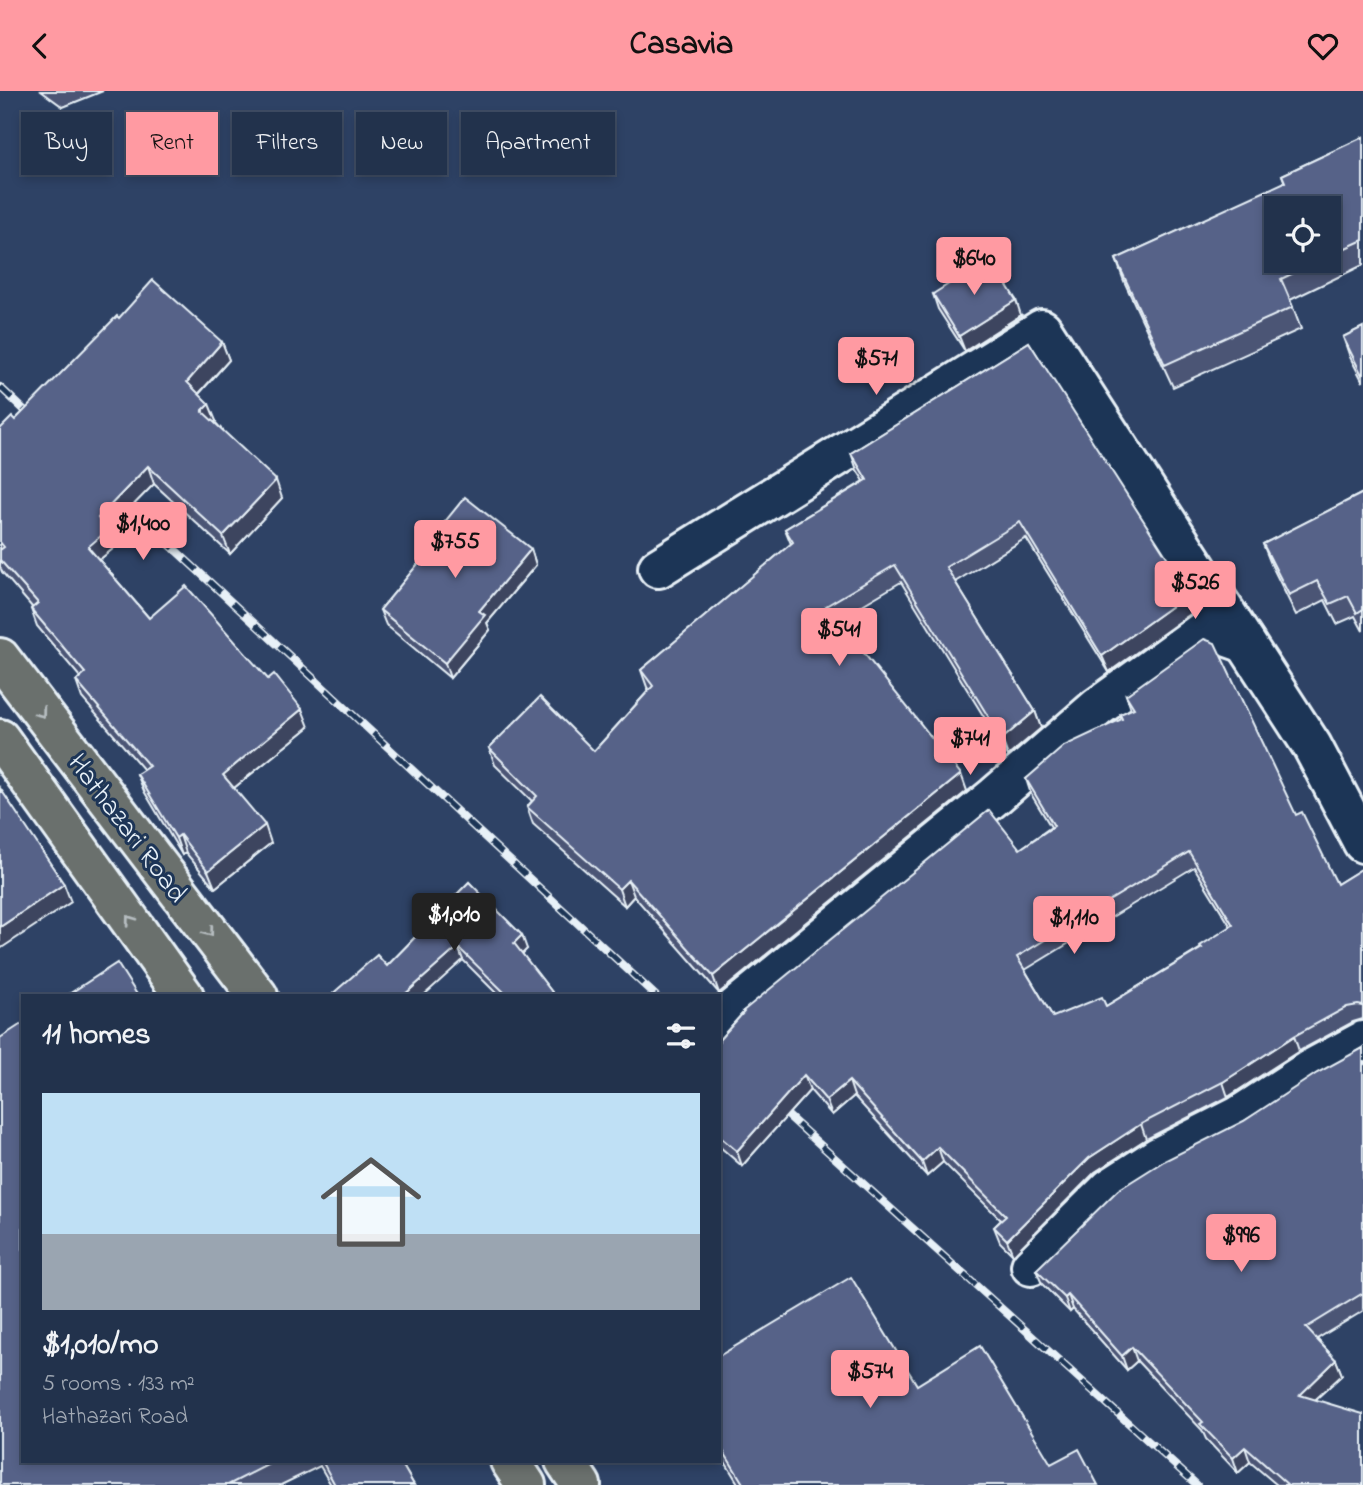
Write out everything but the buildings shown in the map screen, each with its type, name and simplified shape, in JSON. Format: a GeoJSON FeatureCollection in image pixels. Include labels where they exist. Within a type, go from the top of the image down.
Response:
{"type":"FeatureCollection","features":[{"type":"Feature","properties":{"kind":"highway","name":"Hathazari Road"},"geometry":{"type":"LineString","coordinates":[[0,658],[255,994]]}},
{"type":"Feature","properties":{"kind":"highway","name":"Hathazari Road"},"geometry":{"type":"LineString","coordinates":[[0,739],[183,994]]}},
{"type":"Feature","properties":{"kind":"highway"},"geometry":{"type":"LineString","coordinates":[[511,1463],[526,1485]]}},
{"type":"Feature","properties":{"kind":"highway"},"geometry":{"type":"LineString","coordinates":[[566,1463],[581,1485]]}},
{"type":"Feature","properties":{"kind":"street"},"geometry":{"type":"LineString","coordinates":[[658,568],[1042,329],[1312,746],[1363,843]]}},
{"type":"Feature","properties":{"kind":"street"},"geometry":{"type":"LineString","coordinates":[[721,1019],[1130,683],[1206,629],[1245,643]]}},
{"type":"Feature","properties":{"kind":"street"},"geometry":{"type":"LineString","coordinates":[[1031,1266],[1110,1188],[1158,1157],[1239,1116],[1311,1069],[1363,1041]]}},
{"type":"Feature","properties":{"kind":"railway"},"geometry":{"type":"LineString","coordinates":[[0,387],[38,423]]}},
{"type":"Feature","properties":{"kind":"railway"},"geometry":{"type":"LineString","coordinates":[[115,494],[654,994]]}},
{"type":"Feature","properties":{"kind":"railway"},"geometry":{"type":"LineString","coordinates":[[774,1103],[1197,1485]]}}]}
